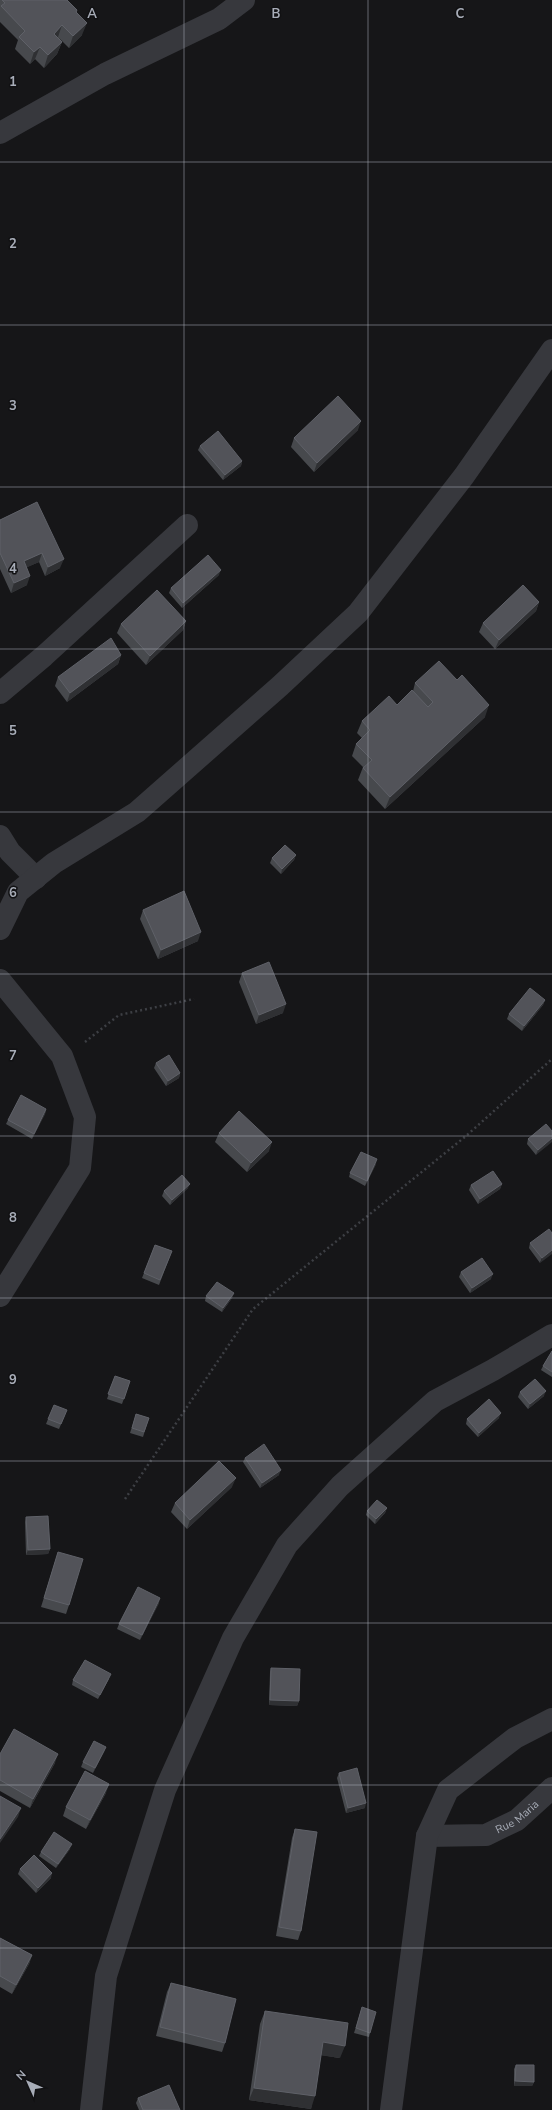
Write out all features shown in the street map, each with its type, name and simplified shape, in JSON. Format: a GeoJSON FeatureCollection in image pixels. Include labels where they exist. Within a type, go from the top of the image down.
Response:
{"type":"FeatureCollection","features":[{"type":"Feature","properties":{"kind":"street"},"geometry":{"type":"LineString","coordinates":[[0,133],[105,74],[219,19],[244,0]]}},
{"type":"Feature","properties":{"kind":"street"},"geometry":{"type":"LineString","coordinates":[[0,929],[18,892],[54,863],[136,812],[280,686],[358,613],[464,476],[552,350]]}},
{"type":"Feature","properties":{"kind":"street"},"geometry":{"type":"LineString","coordinates":[[0,693],[44,656],[187,525]]}},
{"type":"Feature","properties":{"kind":"street"},"geometry":{"type":"LineString","coordinates":[[0,836],[10,852],[36,878]]}},
{"type":"Feature","properties":{"kind":"street"},"geometry":{"type":"LineString","coordinates":[[0,980],[62,1056],[85,1117],[80,1168],[0,1296]]}},
{"type":"Feature","properties":{"kind":"street"},"geometry":{"type":"LineString","coordinates":[[91,2110],[106,1976],[165,1790],[233,1638],[287,1545],[340,1486],[435,1401],[493,1370],[552,1335]]}},
{"type":"Feature","properties":{"kind":"street"},"geometry":{"type":"LineString","coordinates":[[391,2110],[427,1836],[448,1790],[515,1738],[552,1719]]}},
{"type":"Feature","properties":{"kind":"street","name":"Rue Maria"},"geometry":{"type":"LineString","coordinates":[[427,1836],[486,1835],[517,1820],[552,1788]]}},
{"type":"Feature","properties":{"kind":"path"},"geometry":{"type":"LineString","coordinates":[[62,1056],[92,1037],[119,1015],[194,999]]}},
{"type":"Feature","properties":{"kind":"path"},"geometry":{"type":"LineString","coordinates":[[125,1499],[253,1308],[466,1136],[552,1058]]}},
{"type":"Feature","properties":{"kind":"building"},"geometry":{"type":"Polygon","coordinates":[[[2,0],[67,0],[87,23],[73,36],[62,25],[54,34],[62,42],[48,55],[40,47],[34,52],[19,37],[25,31],[1,6],[5,3],[2,0]]]}},
{"type":"Feature","properties":{"kind":"building"},"geometry":{"type":"Polygon","coordinates":[[[338,396],[361,421],[317,463],[294,438],[338,396]]]}},
{"type":"Feature","properties":{"kind":"building"},"geometry":{"type":"Polygon","coordinates":[[[218,431],[242,461],[225,475],[200,446],[218,431]]]}},
{"type":"Feature","properties":{"kind":"building"},"geometry":{"type":"Polygon","coordinates":[[[37,502],[64,559],[48,567],[42,553],[24,561],[30,576],[14,583],[0,553],[0,520],[37,502]]]}},
{"type":"Feature","properties":{"kind":"building"},"geometry":{"type":"Polygon","coordinates":[[[208,555],[221,570],[183,603],[171,588],[208,555]]]}},
{"type":"Feature","properties":{"kind":"building"},"geometry":{"type":"Polygon","coordinates":[[[523,585],[539,602],[499,640],[483,623],[523,585]]]}},
{"type":"Feature","properties":{"kind":"building"},"geometry":{"type":"Polygon","coordinates":[[[157,590],[186,621],[150,656],[121,624],[157,590]]]}},
{"type":"Feature","properties":{"kind":"building"},"geometry":{"type":"Polygon","coordinates":[[[111,638],[121,655],[70,693],[58,677],[111,638]]]}},
{"type":"Feature","properties":{"kind":"building"},"geometry":{"type":"Polygon","coordinates":[[[439,661],[457,680],[462,675],[489,705],[390,797],[363,768],[372,760],[356,744],[370,730],[362,721],[389,696],[397,705],[412,690],[428,707],[433,702],[415,683],[439,661]]]}},
{"type":"Feature","properties":{"kind":"building"},"geometry":{"type":"Polygon","coordinates":[[[285,845],[296,855],[282,869],[272,858],[285,845]]]}},
{"type":"Feature","properties":{"kind":"building"},"geometry":{"type":"Polygon","coordinates":[[[184,891],[201,932],[161,950],[143,910],[184,891]]]}},
{"type":"Feature","properties":{"kind":"building"},"geometry":{"type":"Polygon","coordinates":[[[269,962],[286,1004],[259,1015],[242,973],[269,962]]]}},
{"type":"Feature","properties":{"kind":"building"},"geometry":{"type":"Polygon","coordinates":[[[530,988],[545,1000],[524,1026],[509,1014],[530,988]]]}},
{"type":"Feature","properties":{"kind":"building"},"geometry":{"type":"Polygon","coordinates":[[[169,1055],[180,1073],[168,1081],[156,1063],[169,1055]]]}},
{"type":"Feature","properties":{"kind":"building"},"geometry":{"type":"Polygon","coordinates":[[[21,1095],[46,1109],[34,1134],[8,1120],[21,1095]]]}},
{"type":"Feature","properties":{"kind":"building"},"geometry":{"type":"Polygon","coordinates":[[[239,1111],[272,1142],[251,1163],[219,1133],[239,1111]]]}},
{"type":"Feature","properties":{"kind":"building"},"geometry":{"type":"Polygon","coordinates":[[[546,1124],[552,1131],[552,1138],[538,1150],[528,1139],[546,1124]]]}},
{"type":"Feature","properties":{"kind":"building"},"geometry":{"type":"Polygon","coordinates":[[[361,1152],[377,1159],[367,1181],[350,1173],[361,1152]]]}},
{"type":"Feature","properties":{"kind":"building"},"geometry":{"type":"Polygon","coordinates":[[[493,1171],[502,1184],[480,1199],[471,1185],[493,1171]]]}},
{"type":"Feature","properties":{"kind":"building"},"geometry":{"type":"Polygon","coordinates":[[[182,1175],[190,1184],[172,1200],[164,1191],[182,1175]]]}},
{"type":"Feature","properties":{"kind":"building"},"geometry":{"type":"Polygon","coordinates":[[[549,1229],[552,1233],[552,1250],[542,1258],[530,1243],[549,1229]]]}},
{"type":"Feature","properties":{"kind":"building"},"geometry":{"type":"Polygon","coordinates":[[[155,1245],[172,1251],[160,1280],[144,1273],[155,1245]]]}},
{"type":"Feature","properties":{"kind":"building"},"geometry":{"type":"Polygon","coordinates":[[[482,1258],[493,1274],[472,1288],[461,1272],[482,1258]]]}},
{"type":"Feature","properties":{"kind":"building"},"geometry":{"type":"Polygon","coordinates":[[[217,1282],[234,1293],[223,1308],[206,1296],[217,1282]]]}},
{"type":"Feature","properties":{"kind":"building"},"geometry":{"type":"Polygon","coordinates":[[[552,1351],[552,1372],[543,1366],[552,1351]]]}},
{"type":"Feature","properties":{"kind":"building"},"geometry":{"type":"Polygon","coordinates":[[[115,1376],[130,1381],[124,1399],[108,1394],[115,1376]]]}},
{"type":"Feature","properties":{"kind":"building"},"geometry":{"type":"Polygon","coordinates":[[[535,1379],[546,1391],[530,1404],[520,1392],[535,1379]]]}},
{"type":"Feature","properties":{"kind":"building"},"geometry":{"type":"Polygon","coordinates":[[[489,1399],[501,1413],[479,1433],[467,1419],[489,1399]]]}},
{"type":"Feature","properties":{"kind":"building"},"geometry":{"type":"Polygon","coordinates":[[[54,1405],[67,1410],[61,1424],[48,1419],[54,1405]]]}},
{"type":"Feature","properties":{"kind":"building"},"geometry":{"type":"Polygon","coordinates":[[[136,1414],[149,1418],[144,1432],[132,1428],[136,1414]]]}},
{"type":"Feature","properties":{"kind":"building"},"geometry":{"type":"Polygon","coordinates":[[[264,1444],[281,1470],[262,1483],[245,1458],[264,1444]]]}},
{"type":"Feature","properties":{"kind":"building"},"geometry":{"type":"Polygon","coordinates":[[[219,1461],[236,1478],[190,1520],[175,1503],[219,1461]]]}},
{"type":"Feature","properties":{"kind":"building"},"geometry":{"type":"Polygon","coordinates":[[[377,1500],[387,1508],[376,1519],[367,1511],[377,1500]]]}},
{"type":"Feature","properties":{"kind":"building"},"geometry":{"type":"Polygon","coordinates":[[[48,1516],[50,1549],[28,1550],[26,1517],[48,1516]]]}},
{"type":"Feature","properties":{"kind":"building"},"geometry":{"type":"Polygon","coordinates":[[[58,1552],[83,1559],[69,1605],[44,1598],[58,1552]]]}},
{"type":"Feature","properties":{"kind":"building"},"geometry":{"type":"Polygon","coordinates":[[[138,1587],[160,1598],[142,1635],[119,1624],[138,1587]]]}},
{"type":"Feature","properties":{"kind":"building"},"geometry":{"type":"Polygon","coordinates":[[[85,1660],[111,1674],[100,1695],[73,1680],[85,1660]]]}},
{"type":"Feature","properties":{"kind":"building"},"geometry":{"type":"Polygon","coordinates":[[[271,1668],[300,1669],[299,1701],[270,1700],[271,1668]]]}},
{"type":"Feature","properties":{"kind":"building"},"geometry":{"type":"Polygon","coordinates":[[[14,1729],[58,1754],[33,1799],[0,1780],[0,1754],[14,1729]]]}},
{"type":"Feature","properties":{"kind":"building"},"geometry":{"type":"Polygon","coordinates":[[[94,1741],[106,1747],[95,1768],[83,1762],[94,1741]]]}},
{"type":"Feature","properties":{"kind":"building"},"geometry":{"type":"Polygon","coordinates":[[[357,1768],[366,1803],[348,1808],[339,1773],[357,1768]]]}},
{"type":"Feature","properties":{"kind":"building"},"geometry":{"type":"Polygon","coordinates":[[[85,1771],[109,1784],[90,1820],[66,1807],[85,1771]]]}},
{"type":"Feature","properties":{"kind":"building"},"geometry":{"type":"Polygon","coordinates":[[[0,1796],[21,1808],[0,1839],[0,1796]]]}},
{"type":"Feature","properties":{"kind":"building"},"geometry":{"type":"Polygon","coordinates":[[[295,1829],[317,1832],[301,1931],[279,1927],[295,1829]]]}},
{"type":"Feature","properties":{"kind":"building"},"geometry":{"type":"Polygon","coordinates":[[[54,1832],[72,1844],[58,1864],[41,1852],[54,1832]]]}},
{"type":"Feature","properties":{"kind":"building"},"geometry":{"type":"Polygon","coordinates":[[[34,1855],[52,1873],[38,1888],[20,1869],[34,1855]]]}},
{"type":"Feature","properties":{"kind":"building"},"geometry":{"type":"Polygon","coordinates":[[[0,1938],[32,1955],[16,1985],[0,1976],[0,1938]]]}},
{"type":"Feature","properties":{"kind":"building"},"geometry":{"type":"Polygon","coordinates":[[[171,1983],[236,1999],[225,2043],[160,2027],[171,1983]]]}},
{"type":"Feature","properties":{"kind":"building"},"geometry":{"type":"Polygon","coordinates":[[[362,2007],[376,2012],[370,2033],[356,2028],[362,2007]]]}},
{"type":"Feature","properties":{"kind":"building"},"geometry":{"type":"Polygon","coordinates":[[[265,2011],[348,2023],[345,2046],[323,2042],[315,2096],[254,2088],[265,2011]]]}},
{"type":"Feature","properties":{"kind":"building"},"geometry":{"type":"Polygon","coordinates":[[[516,2065],[534,2065],[534,2082],[515,2081],[516,2065]]]}},
{"type":"Feature","properties":{"kind":"building"},"geometry":{"type":"Polygon","coordinates":[[[169,2085],[180,2110],[143,2110],[138,2098],[169,2085]]]}}]}
